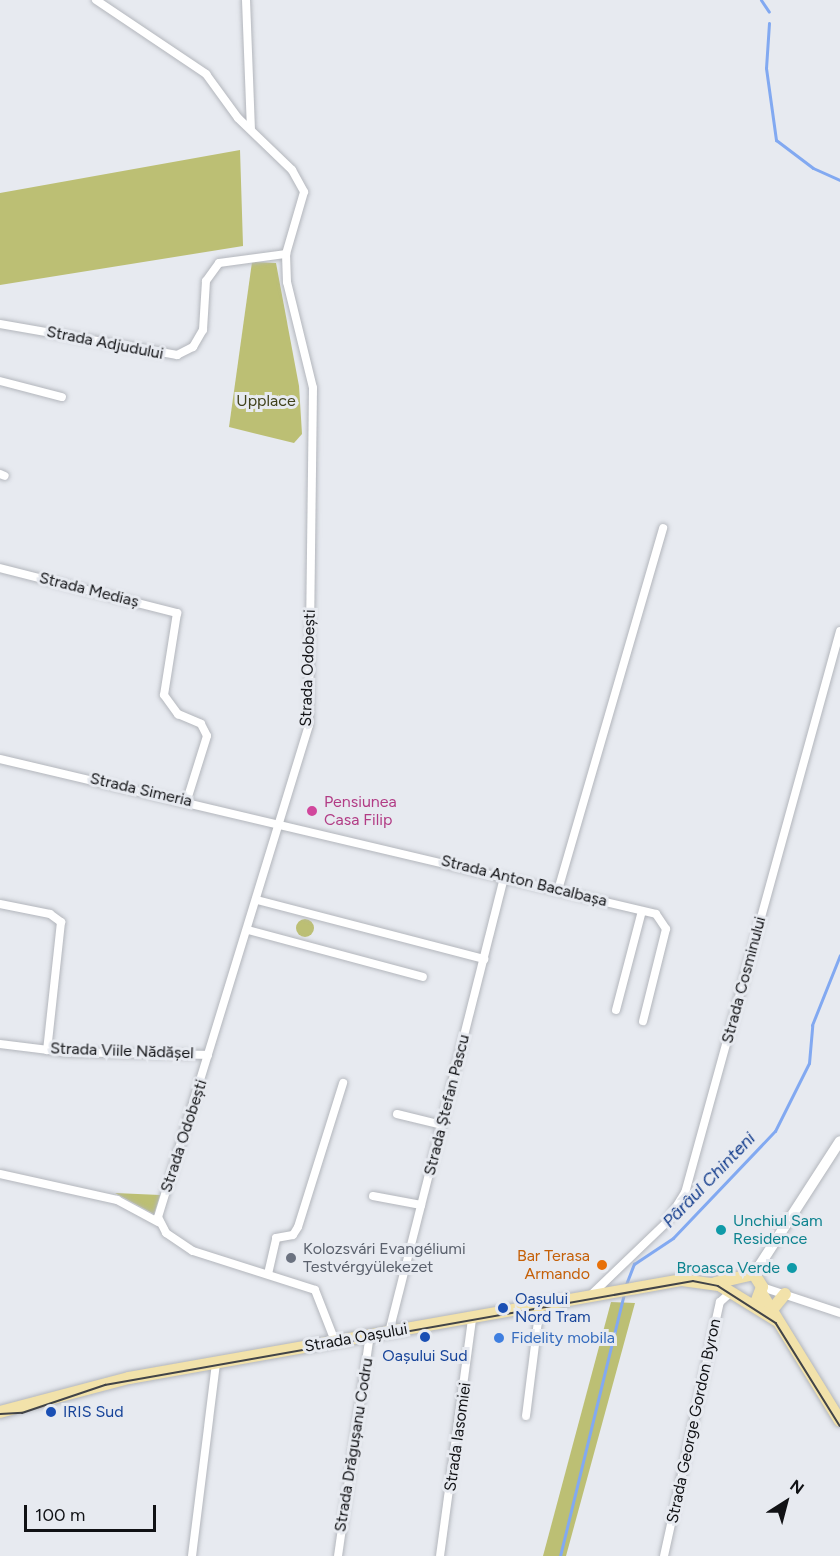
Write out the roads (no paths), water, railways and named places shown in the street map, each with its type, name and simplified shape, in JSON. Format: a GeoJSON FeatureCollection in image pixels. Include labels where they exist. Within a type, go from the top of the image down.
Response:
{"type":"FeatureCollection","features":[{"type":"Feature","properties":{"kind":"main road"},"geometry":{"type":"LineString","coordinates":[[840,1141],[754,1274],[774,1315],[840,1421]]}},
{"type":"Feature","properties":{"kind":"main road","name":"Strada Oașului"},"geometry":{"type":"LineString","coordinates":[[0,1412],[32,1408],[105,1383],[605,1293],[659,1284],[715,1283],[737,1275],[754,1274]]}},
{"type":"Feature","properties":{"kind":"main road"},"geometry":{"type":"LineString","coordinates":[[731,1292],[737,1275]]}},
{"type":"Feature","properties":{"kind":"main road"},"geometry":{"type":"LineString","coordinates":[[715,1283],[774,1315]]}},
{"type":"Feature","properties":{"kind":"main road"},"geometry":{"type":"LineString","coordinates":[[751,1303],[761,1290]]}},
{"type":"Feature","properties":{"kind":"main road"},"geometry":{"type":"LineString","coordinates":[[774,1315],[785,1293]]}},
{"type":"Feature","properties":{"kind":"street","name":"Strada Odobești"},"geometry":{"type":"LineString","coordinates":[[96,0],[206,74],[250,129],[292,170],[304,192],[306,203],[286,254],[287,282],[313,388],[309,725],[281,825],[158,1222]]}},
{"type":"Feature","properties":{"kind":"street"},"geometry":{"type":"LineString","coordinates":[[246,0],[250,129]]}},
{"type":"Feature","properties":{"kind":"street","name":"Strada Adjudului"},"geometry":{"type":"LineString","coordinates":[[0,324],[177,355],[193,347],[202,330],[206,281],[219,262],[286,254]]}},
{"type":"Feature","properties":{"kind":"street"},"geometry":{"type":"LineString","coordinates":[[0,381],[62,397]]}},
{"type":"Feature","properties":{"kind":"street"},"geometry":{"type":"LineString","coordinates":[[558,890],[663,528]]}},
{"type":"Feature","properties":{"kind":"street","name":"Strada Mediaș"},"geometry":{"type":"LineString","coordinates":[[0,568],[177,613],[164,695],[178,714],[201,724],[207,736],[187,800]]}},
{"type":"Feature","properties":{"kind":"street","name":"Strada Cosminului"},"geometry":{"type":"LineString","coordinates":[[590,1296],[666,1223],[685,1193],[840,631]]}},
{"type":"Feature","properties":{"kind":"street","name":"Strada Simeria"},"geometry":{"type":"LineString","coordinates":[[0,759],[187,800],[281,825]]}},
{"type":"Feature","properties":{"kind":"street","name":"Strada Anton Bacalbașa"},"geometry":{"type":"LineString","coordinates":[[281,825],[642,910],[661,918],[666,929],[643,1021]]}},
{"type":"Feature","properties":{"kind":"street","name":"Strada Ștefan Pascu"},"geometry":{"type":"LineString","coordinates":[[389,1332],[504,878]]}},
{"type":"Feature","properties":{"kind":"street"},"geometry":{"type":"LineString","coordinates":[[258,900],[484,958]]}},
{"type":"Feature","properties":{"kind":"street"},"geometry":{"type":"LineString","coordinates":[[0,904],[50,914],[61,922],[47,1050]]}},
{"type":"Feature","properties":{"kind":"street"},"geometry":{"type":"LineString","coordinates":[[616,1010],[642,910]]}},
{"type":"Feature","properties":{"kind":"street"},"geometry":{"type":"LineString","coordinates":[[248,930],[423,977]]}},
{"type":"Feature","properties":{"kind":"street","name":"Strada Viile Nădășel"},"geometry":{"type":"LineString","coordinates":[[0,1044],[47,1050],[208,1055]]}},
{"type":"Feature","properties":{"kind":"street"},"geometry":{"type":"LineString","coordinates":[[268,1274],[276,1238],[296,1231],[343,1083]]}},
{"type":"Feature","properties":{"kind":"street"},"geometry":{"type":"LineString","coordinates":[[397,1114],[442,1125]]}},
{"type":"Feature","properties":{"kind":"street"},"geometry":{"type":"LineString","coordinates":[[0,1174],[117,1200],[158,1222],[193,1251],[268,1274],[320,1294],[335,1341]]}},
{"type":"Feature","properties":{"kind":"street"},"geometry":{"type":"LineString","coordinates":[[373,1196],[421,1205]]}},
{"type":"Feature","properties":{"kind":"street"},"geometry":{"type":"LineString","coordinates":[[761,1290],[785,1293],[840,1313]]}},
{"type":"Feature","properties":{"kind":"street","name":"Strada George Gordon Byron"},"geometry":{"type":"LineString","coordinates":[[664,1556],[720,1305],[731,1292]]}},
{"type":"Feature","properties":{"kind":"street"},"geometry":{"type":"LineString","coordinates":[[526,1416],[540,1305]]}},
{"type":"Feature","properties":{"kind":"street","name":"Strada Iasomiei"},"geometry":{"type":"LineString","coordinates":[[440,1556],[472,1318]]}},
{"type":"Feature","properties":{"kind":"street","name":"Strada Drăgușanu Codru"},"geometry":{"type":"LineString","coordinates":[[338,1556],[370,1335]]}},
{"type":"Feature","properties":{"kind":"street"},"geometry":{"type":"LineString","coordinates":[[192,1556],[216,1363]]}},
{"type":"Feature","properties":{"kind":"waterway"},"geometry":{"type":"LineString","coordinates":[[761,0],[769,12]]}},
{"type":"Feature","properties":{"kind":"waterway"},"geometry":{"type":"LineString","coordinates":[[769,23],[766,68],[776,140],[813,168],[840,180]]}},
{"type":"Feature","properties":{"kind":"waterway","name":"Pârâul Chinteni"},"geometry":{"type":"LineString","coordinates":[[625,1287],[634,1264],[673,1238],[775,1131],[809,1063],[812,1025],[840,955]]}},
{"type":"Feature","properties":{"kind":"waterway","name":"Pârâul Chinteni"},"geometry":{"type":"LineString","coordinates":[[560,1556],[624,1293]]}},
{"type":"Feature","properties":{"kind":"tram line"},"geometry":{"type":"LineString","coordinates":[[0,1414],[22,1413],[105,1385],[693,1281],[718,1286],[776,1323],[840,1426]]}},
{"type":"Feature","properties":{"kind":"place","name":"Pensiunea Casa Filip"},"geometry":{"type":"Point","coordinates":[312,811]}},
{"type":"Feature","properties":{"kind":"place","name":"Unchiul Sam Residence"},"geometry":{"type":"Point","coordinates":[721,1230]}},
{"type":"Feature","properties":{"kind":"place","name":"Kolozsvári Evangéliumi Testvérgyülekezet"},"geometry":{"type":"Point","coordinates":[291,1258]}},
{"type":"Feature","properties":{"kind":"place","name":"Bar Terasa Armando"},"geometry":{"type":"Point","coordinates":[602,1265]}},
{"type":"Feature","properties":{"kind":"place","name":"Broasca Verde"},"geometry":{"type":"Point","coordinates":[792,1268]}},
{"type":"Feature","properties":{"kind":"place","name":"Oașului Nord Tram"},"geometry":{"type":"Point","coordinates":[503,1308]}},
{"type":"Feature","properties":{"kind":"place","name":"Oașului Sud"},"geometry":{"type":"Point","coordinates":[425,1337]}},
{"type":"Feature","properties":{"kind":"place","name":"Fidelity mobila"},"geometry":{"type":"Point","coordinates":[499,1338]}},
{"type":"Feature","properties":{"kind":"place","name":"IRIS Sud"},"geometry":{"type":"Point","coordinates":[51,1412]}},
{"type":"Feature","properties":{"kind":"park label","name":"Upplace"},"geometry":{"type":"Point","coordinates":[266,401]}}]}
